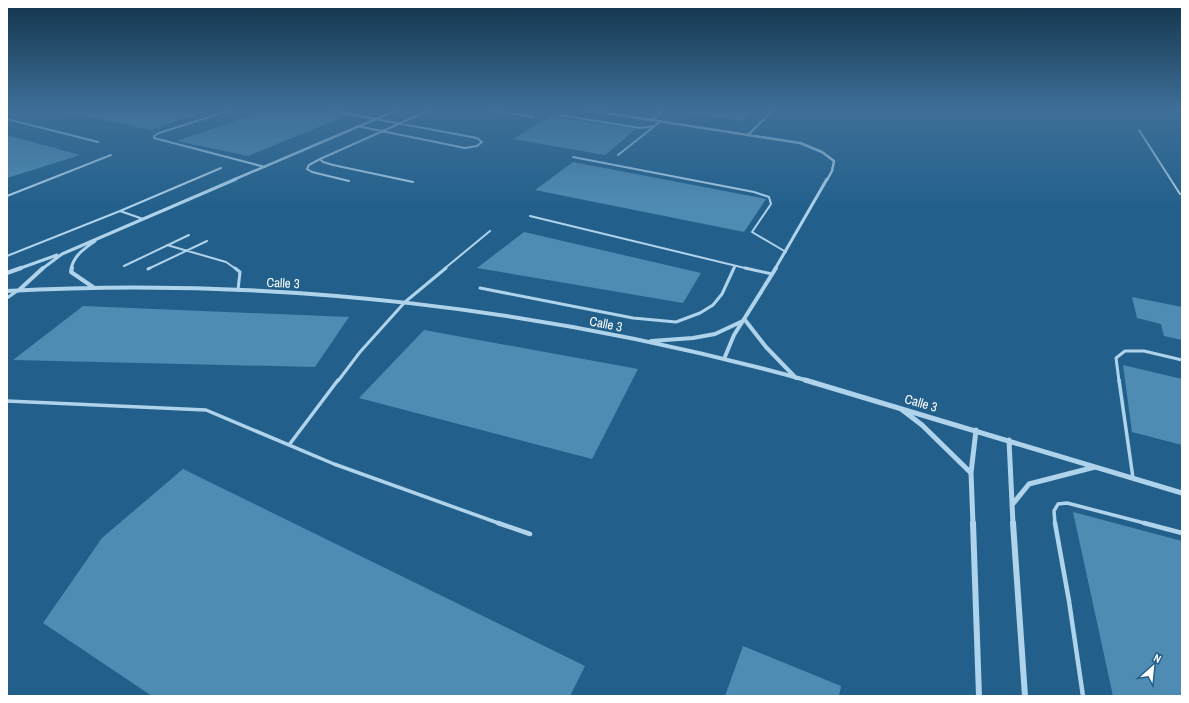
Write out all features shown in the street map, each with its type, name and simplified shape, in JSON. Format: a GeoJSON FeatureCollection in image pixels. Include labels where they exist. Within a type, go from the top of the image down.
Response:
{"type":"FeatureCollection","features":[{"type":"Feature","properties":{"kind":"street"},"geometry":{"type":"LineString","coordinates":[[7,273],[62,254],[319,143]]}},
{"type":"Feature","properties":{"kind":"street"},"geometry":{"type":"LineString","coordinates":[[724,359],[734,335],[745,320],[786,252],[832,171],[834,161],[829,156],[819,149],[799,143]]}},
{"type":"Feature","properties":{"kind":"street"},"geometry":{"type":"LineString","coordinates":[[93,288],[71,272],[72,262],[76,254],[102,236]]}},
{"type":"Feature","properties":{"kind":"street"},"geometry":{"type":"LineString","coordinates":[[19,290],[44,267],[62,254]]}},
{"type":"Feature","properties":{"kind":"street","name":"Calle 3"},"geometry":{"type":"LineString","coordinates":[[7,291],[93,288],[238,290],[405,302],[509,316],[724,359],[899,407],[1182,492]]}},
{"type":"Feature","properties":{"kind":"street"},"geometry":{"type":"LineString","coordinates":[[644,342],[693,338],[715,334],[745,320]]}},
{"type":"Feature","properties":{"kind":"street"},"geometry":{"type":"LineString","coordinates":[[745,320],[766,347],[796,378]]}},
{"type":"Feature","properties":{"kind":"street"},"geometry":{"type":"LineString","coordinates":[[899,407],[922,426],[972,473]]}},
{"type":"Feature","properties":{"kind":"street"},"geometry":{"type":"LineString","coordinates":[[976,430],[972,473],[979,696]]}},
{"type":"Feature","properties":{"kind":"street"},"geometry":{"type":"LineString","coordinates":[[1009,440],[1025,696]]}},
{"type":"Feature","properties":{"kind":"street"},"geometry":{"type":"LineString","coordinates":[[1012,505],[1028,484],[1096,467]]}},
{"type":"Feature","properties":{"kind":"lane"},"geometry":{"type":"LineString","coordinates":[[172,143],[265,167]]}},
{"type":"Feature","properties":{"kind":"lane"},"geometry":{"type":"LineString","coordinates":[[349,181],[307,170],[309,165],[355,143]]}},
{"type":"Feature","properties":{"kind":"lane"},"geometry":{"type":"LineString","coordinates":[[439,143],[465,148],[477,146],[481,143]]}},
{"type":"Feature","properties":{"kind":"lane"},"geometry":{"type":"LineString","coordinates":[[618,155],[633,143]]}},
{"type":"Feature","properties":{"kind":"lane"},"geometry":{"type":"LineString","coordinates":[[1147,143],[1181,194],[1182,199]]}},
{"type":"Feature","properties":{"kind":"lane"},"geometry":{"type":"LineString","coordinates":[[7,196],[111,155]]}},
{"type":"Feature","properties":{"kind":"lane"},"geometry":{"type":"LineString","coordinates":[[573,157],[754,192],[770,198],[770,204],[752,232],[786,252]]}},
{"type":"Feature","properties":{"kind":"lane"},"geometry":{"type":"LineString","coordinates":[[320,159],[323,162],[333,165],[413,182]]}},
{"type":"Feature","properties":{"kind":"lane"},"geometry":{"type":"LineString","coordinates":[[7,256],[120,211],[221,168]]}},
{"type":"Feature","properties":{"kind":"lane"},"geometry":{"type":"LineString","coordinates":[[120,211],[143,219]]}},
{"type":"Feature","properties":{"kind":"lane"},"geometry":{"type":"LineString","coordinates":[[530,216],[772,274]]}},
{"type":"Feature","properties":{"kind":"lane"},"geometry":{"type":"LineString","coordinates":[[289,445],[360,352],[405,302],[490,231]]}},
{"type":"Feature","properties":{"kind":"lane"},"geometry":{"type":"LineString","coordinates":[[124,266],[189,235]]}},
{"type":"Feature","properties":{"kind":"lane"},"geometry":{"type":"LineString","coordinates":[[148,269],[207,240]]}},
{"type":"Feature","properties":{"kind":"lane"},"geometry":{"type":"LineString","coordinates":[[168,245],[226,262],[240,272],[238,290]]}},
{"type":"Feature","properties":{"kind":"lane"},"geometry":{"type":"LineString","coordinates":[[480,288],[633,318],[676,322],[700,313],[713,305],[722,294],[735,266]]}},
{"type":"Feature","properties":{"kind":"lane"},"geometry":{"type":"LineString","coordinates":[[7,298],[19,290]]}},
{"type":"Feature","properties":{"kind":"lane"},"geometry":{"type":"LineString","coordinates":[[1133,478],[1116,358],[1125,351],[1144,351],[1182,360]]}},
{"type":"Feature","properties":{"kind":"lane"},"geometry":{"type":"LineString","coordinates":[[7,401],[206,410],[334,464],[530,534]]}},
{"type":"Feature","properties":{"kind":"lane"},"geometry":{"type":"LineString","coordinates":[[1083,696],[1069,601],[1056,530],[1054,511],[1058,504],[1067,503],[1102,511],[1182,533]]}},
{"type":"Feature","properties":{"kind":"building"},"geometry":{"type":"Polygon","coordinates":[[[7,143],[35,143],[80,155],[7,178],[7,143]]]}},
{"type":"Feature","properties":{"kind":"building"},"geometry":{"type":"Polygon","coordinates":[[[186,143],[280,143],[248,156],[186,143]]]}},
{"type":"Feature","properties":{"kind":"building"},"geometry":{"type":"Polygon","coordinates":[[[535,143],[620,143],[605,155],[535,143]]]}},
{"type":"Feature","properties":{"kind":"building"},"geometry":{"type":"Polygon","coordinates":[[[573,162],[766,199],[744,232],[535,190],[573,162]]]}},
{"type":"Feature","properties":{"kind":"building"},"geometry":{"type":"Polygon","coordinates":[[[524,232],[701,273],[683,303],[477,268],[524,232]]]}},
{"type":"Feature","properties":{"kind":"building"},"geometry":{"type":"Polygon","coordinates":[[[1132,297],[1182,307],[1182,340],[1164,336],[1161,324],[1137,318],[1132,297]]]}},
{"type":"Feature","properties":{"kind":"building"},"geometry":{"type":"Polygon","coordinates":[[[83,306],[349,317],[315,367],[13,360],[83,306]]]}},
{"type":"Feature","properties":{"kind":"building"},"geometry":{"type":"Polygon","coordinates":[[[424,330],[638,369],[592,459],[359,398],[424,330]]]}},
{"type":"Feature","properties":{"kind":"building"},"geometry":{"type":"Polygon","coordinates":[[[1123,365],[1182,379],[1182,445],[1132,432],[1123,365]]]}},
{"type":"Feature","properties":{"kind":"building"},"geometry":{"type":"Polygon","coordinates":[[[183,469],[585,666],[570,696],[152,696],[43,623],[102,538],[183,469]]]}},
{"type":"Feature","properties":{"kind":"building"},"geometry":{"type":"Polygon","coordinates":[[[1073,512],[1182,541],[1182,696],[1113,696],[1073,512]]]}},
{"type":"Feature","properties":{"kind":"building"},"geometry":{"type":"Polygon","coordinates":[[[743,646],[841,686],[839,696],[725,696],[743,646]]]}}]}
